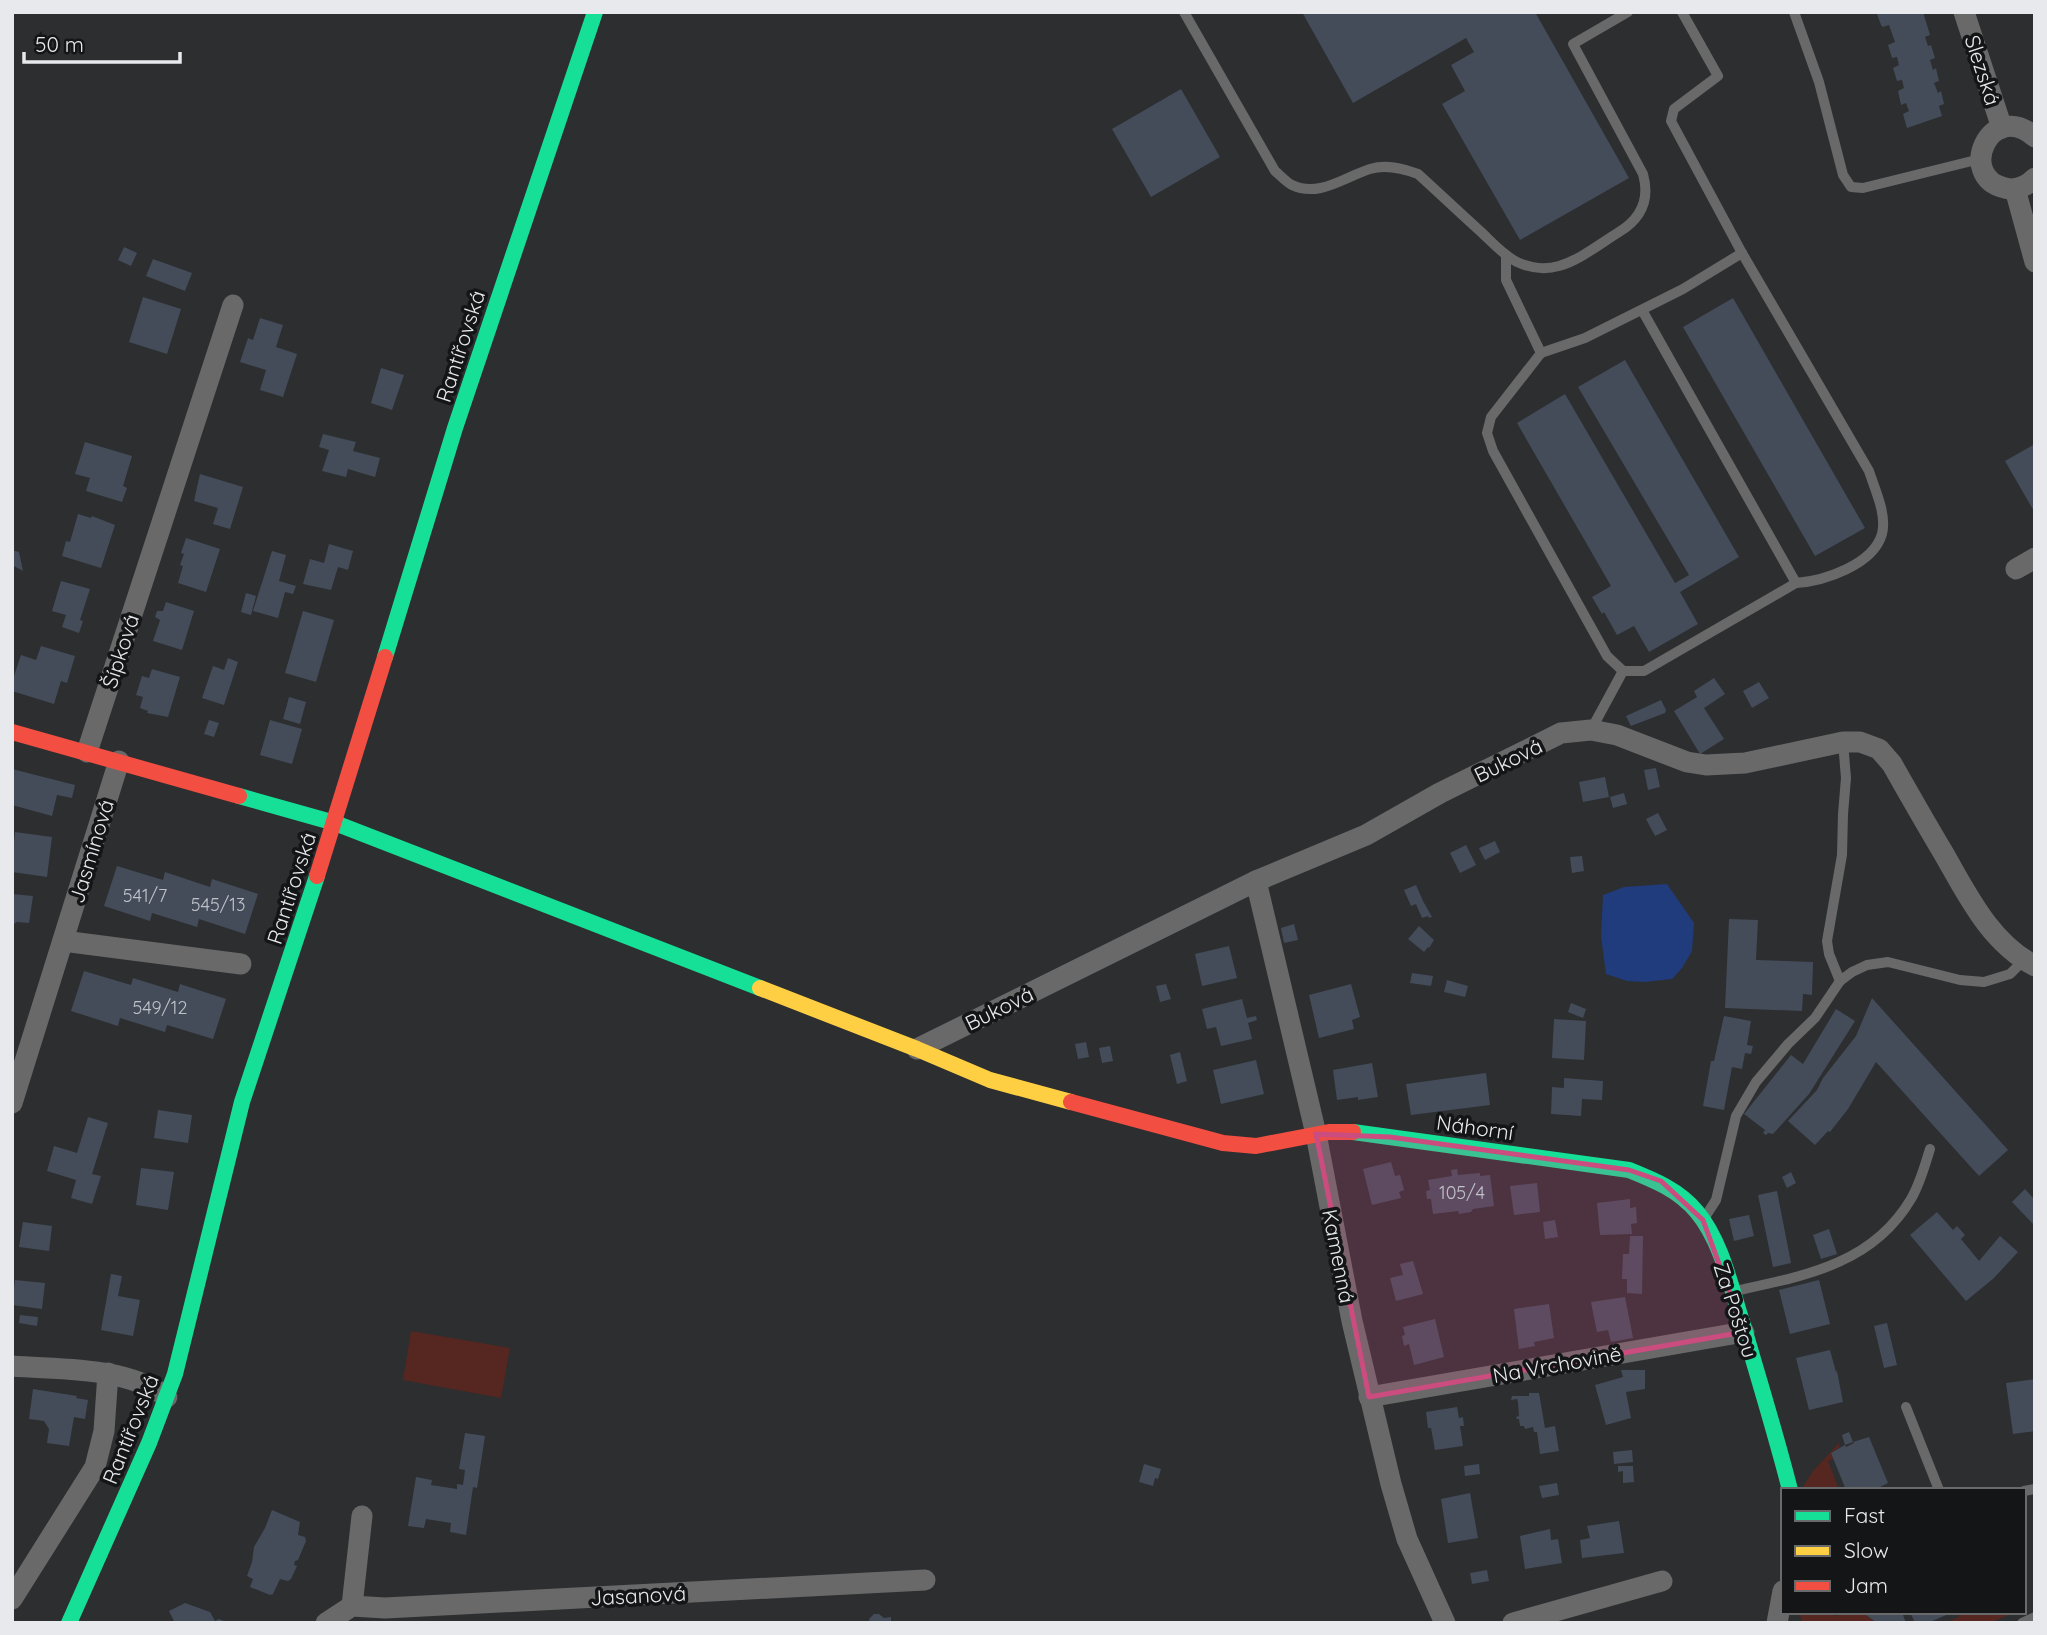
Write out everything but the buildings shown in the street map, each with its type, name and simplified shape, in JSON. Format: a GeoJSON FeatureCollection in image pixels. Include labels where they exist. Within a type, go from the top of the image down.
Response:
{"type":"FeatureCollection","features":[{"type":"Feature","properties":{"kind":"street","name":"Rantířovská"},"geometry":{"type":"LineString","coordinates":[[69,1623],[167,1397],[181,1353],[242,1102],[334,823],[455,428],[595,12]]}},
{"type":"Feature","properties":{"kind":"street","name":"Slezská"},"geometry":{"type":"LineString","coordinates":[[1964,12],[2002,128]]}},
{"type":"Feature","properties":{"kind":"street","name":"Slezská"},"geometry":{"type":"LineString","coordinates":[[1980,159],[1986,140],[1993,132],[2002,128],[2020,128],[2035,136]]}},
{"type":"Feature","properties":{"kind":"street"},"geometry":{"type":"LineString","coordinates":[[1980,159],[1988,178],[2005,188],[2015,189],[2035,178]]}},
{"type":"Feature","properties":{"kind":"street"},"geometry":{"type":"LineString","coordinates":[[2015,189],[2035,262]]}},
{"type":"Feature","properties":{"kind":"street","name":"Šípková"},"geometry":{"type":"LineString","coordinates":[[87,752],[233,305]]}},
{"type":"Feature","properties":{"kind":"street"},"geometry":{"type":"LineString","coordinates":[[2016,569],[2035,558]]}},
{"type":"Feature","properties":{"kind":"street","name":"Buková"},"geometry":{"type":"LineString","coordinates":[[917,1049],[1256,881],[1366,835],[1440,793],[1561,733],[1591,730],[1617,735],[1686,762],[1706,765],[1745,763],[1843,742],[1860,742],[1879,748],[1892,764],[1978,913],[2014,954],[2029,963]]}},
{"type":"Feature","properties":{"kind":"street"},"geometry":{"type":"LineString","coordinates":[[12,732],[334,823]]}},
{"type":"Feature","properties":{"kind":"street","name":"Jasmínová"},"geometry":{"type":"LineString","coordinates":[[12,1103],[119,761]]}},
{"type":"Feature","properties":{"kind":"street","name":"Náhorní"},"geometry":{"type":"LineString","coordinates":[[334,823],[917,1049],[990,1080],[1223,1143],[1256,1146],[1316,1134],[1352,1132],[1629,1170]]}},
{"type":"Feature","properties":{"kind":"street","name":"Kamenná"},"geometry":{"type":"LineString","coordinates":[[1256,881],[1316,1134],[1369,1397],[1407,1539],[1445,1623]]}},
{"type":"Feature","properties":{"kind":"street"},"geometry":{"type":"LineString","coordinates":[[63,941],[241,964]]}},
{"type":"Feature","properties":{"kind":"street","name":"Za Poštou"},"geometry":{"type":"LineString","coordinates":[[1629,1170],[1661,1181],[1685,1199],[1703,1220],[1713,1239],[1732,1292],[1789,1488]]}},
{"type":"Feature","properties":{"kind":"street","name":"Na Vrchovině"},"geometry":{"type":"LineString","coordinates":[[1369,1397],[1744,1332]]}},
{"type":"Feature","properties":{"kind":"street"},"geometry":{"type":"LineString","coordinates":[[12,1366],[108,1373],[156,1390],[167,1397]]}},
{"type":"Feature","properties":{"kind":"street"},"geometry":{"type":"LineString","coordinates":[[12,1599],[95,1467],[104,1432],[108,1373]]}},
{"type":"Feature","properties":{"kind":"street"},"geometry":{"type":"LineString","coordinates":[[326,1623],[352,1606],[362,1516]]}},
{"type":"Feature","properties":{"kind":"street","name":"Jasanová"},"geometry":{"type":"LineString","coordinates":[[352,1606],[385,1608],[925,1580]]}},
{"type":"Feature","properties":{"kind":"street"},"geometry":{"type":"LineString","coordinates":[[1513,1623],[1662,1581]]}},
{"type":"Feature","properties":{"kind":"street"},"geometry":{"type":"LineString","coordinates":[[1777,1623],[1781,1602]]}},
{"type":"Feature","properties":{"kind":"lane"},"geometry":{"type":"LineString","coordinates":[[1184,12],[1275,170],[1291,185],[1310,189],[1330,186],[1370,169],[1406,169],[1418,174],[1506,255],[1528,266],[1539,268],[1569,262],[1628,227],[1642,210],[1646,194],[1643,174],[1573,44],[1628,12]]}},
{"type":"Feature","properties":{"kind":"lane"},"geometry":{"type":"LineString","coordinates":[[1682,12],[1718,76],[1674,109],[1671,121],[1742,253],[1869,471],[1882,511],[1882,535],[1869,555],[1843,572],[1812,582],[1797,583],[1644,671],[1623,671],[1606,656],[1493,451],[1487,433],[1491,417],[1541,353],[1585,338],[1642,310],[1684,289],[1742,253]]}},
{"type":"Feature","properties":{"kind":"lane"},"geometry":{"type":"LineString","coordinates":[[1794,12],[1819,82],[1843,175],[1851,187],[1863,188],[1980,159]]}},
{"type":"Feature","properties":{"kind":"lane"},"geometry":{"type":"LineString","coordinates":[[1506,255],[1506,280],[1541,353]]}},
{"type":"Feature","properties":{"kind":"lane"},"geometry":{"type":"LineString","coordinates":[[1642,310],[1797,583]]}},
{"type":"Feature","properties":{"kind":"lane"},"geometry":{"type":"LineString","coordinates":[[1591,730],[1623,671]]}},
{"type":"Feature","properties":{"kind":"lane"},"geometry":{"type":"LineString","coordinates":[[1840,981],[1829,954],[1827,941],[1842,855],[1846,778],[1843,742]]}},
{"type":"Feature","properties":{"kind":"lane"},"geometry":{"type":"LineString","coordinates":[[1703,1220],[1716,1200],[1736,1116],[1755,1082],[1815,1018],[1840,981],[1867,965],[1888,962],[1960,980],[1984,982],[2010,974],[2029,963]]}},
{"type":"Feature","properties":{"kind":"lane"},"geometry":{"type":"LineString","coordinates":[[1732,1292],[1794,1278],[1861,1252],[1886,1232],[1911,1199],[1930,1149]]}},
{"type":"Feature","properties":{"kind":"lane"},"geometry":{"type":"LineString","coordinates":[[1906,1408],[1938,1488]]}},
{"type":"Feature","properties":{"kind":"lane"},"geometry":{"type":"LineString","coordinates":[[2022,1623],[2035,1617]]}},
{"type":"Feature","properties":{"kind":"highlighted area"},"geometry":{"type":"Polygon","coordinates":[[[1316,1134],[1390,1137],[1629,1170],[1661,1181],[1703,1220],[1744,1332],[1369,1397],[1316,1134]]]}},
{"type":"Feature","properties":{"kind":"shaded area"},"geometry":{"type":"Polygon","coordinates":[[[411,1331],[510,1348],[501,1398],[403,1380],[411,1331]]]}},
{"type":"Feature","properties":{"kind":"shaded area"},"geometry":{"type":"Polygon","coordinates":[[[1839,1443],[1840,1447],[1831,1453],[1833,1459],[1828,1461],[1838,1488],[1802,1488],[1813,1471],[1839,1443]]]}},
{"type":"Feature","properties":{"kind":"shaded area"},"geometry":{"type":"Polygon","coordinates":[[[1865,1614],[1876,1623],[1802,1623],[1800,1615],[1865,1614]]]}},
{"type":"Feature","properties":{"kind":"shaded area"},"geometry":{"type":"Polygon","coordinates":[[[1958,1614],[2010,1614],[1990,1623],[1945,1623],[1959,1617],[1958,1614]]]}},
{"type":"Feature","properties":{"kind":"water"},"geometry":{"type":"Polygon","coordinates":[[[1667,884],[1694,923],[1692,951],[1682,968],[1672,979],[1644,982],[1627,981],[1606,974],[1601,936],[1603,895],[1624,887],[1667,884]]]}},
{"type":"Feature","properties":{"kind":"traffic: fast"},"geometry":{"type":"LineString","coordinates":[[385,657],[455,428],[595,12]]}},
{"type":"Feature","properties":{"kind":"traffic: fast"},"geometry":{"type":"LineString","coordinates":[[239,796],[335,823],[760,988]]}},
{"type":"Feature","properties":{"kind":"traffic: fast"},"geometry":{"type":"LineString","coordinates":[[69,1623],[149,1443],[175,1374],[242,1102],[317,876]]}},
{"type":"Feature","properties":{"kind":"traffic: fast"},"geometry":{"type":"LineString","coordinates":[[1353,1132],[1629,1170],[1657,1182],[1690,1204],[1706,1224],[1725,1266],[1789,1488]]}},
{"type":"Feature","properties":{"kind":"traffic: slow"},"geometry":{"type":"LineString","coordinates":[[760,988],[990,1080],[1071,1102]]}},
{"type":"Feature","properties":{"kind":"traffic: jam"},"geometry":{"type":"LineString","coordinates":[[317,876],[385,657]]}},
{"type":"Feature","properties":{"kind":"traffic: jam"},"geometry":{"type":"LineString","coordinates":[[12,732],[239,796]]}},
{"type":"Feature","properties":{"kind":"traffic: jam"},"geometry":{"type":"LineString","coordinates":[[1071,1102],[1223,1143],[1256,1146],[1329,1132],[1353,1132]]}}]}
